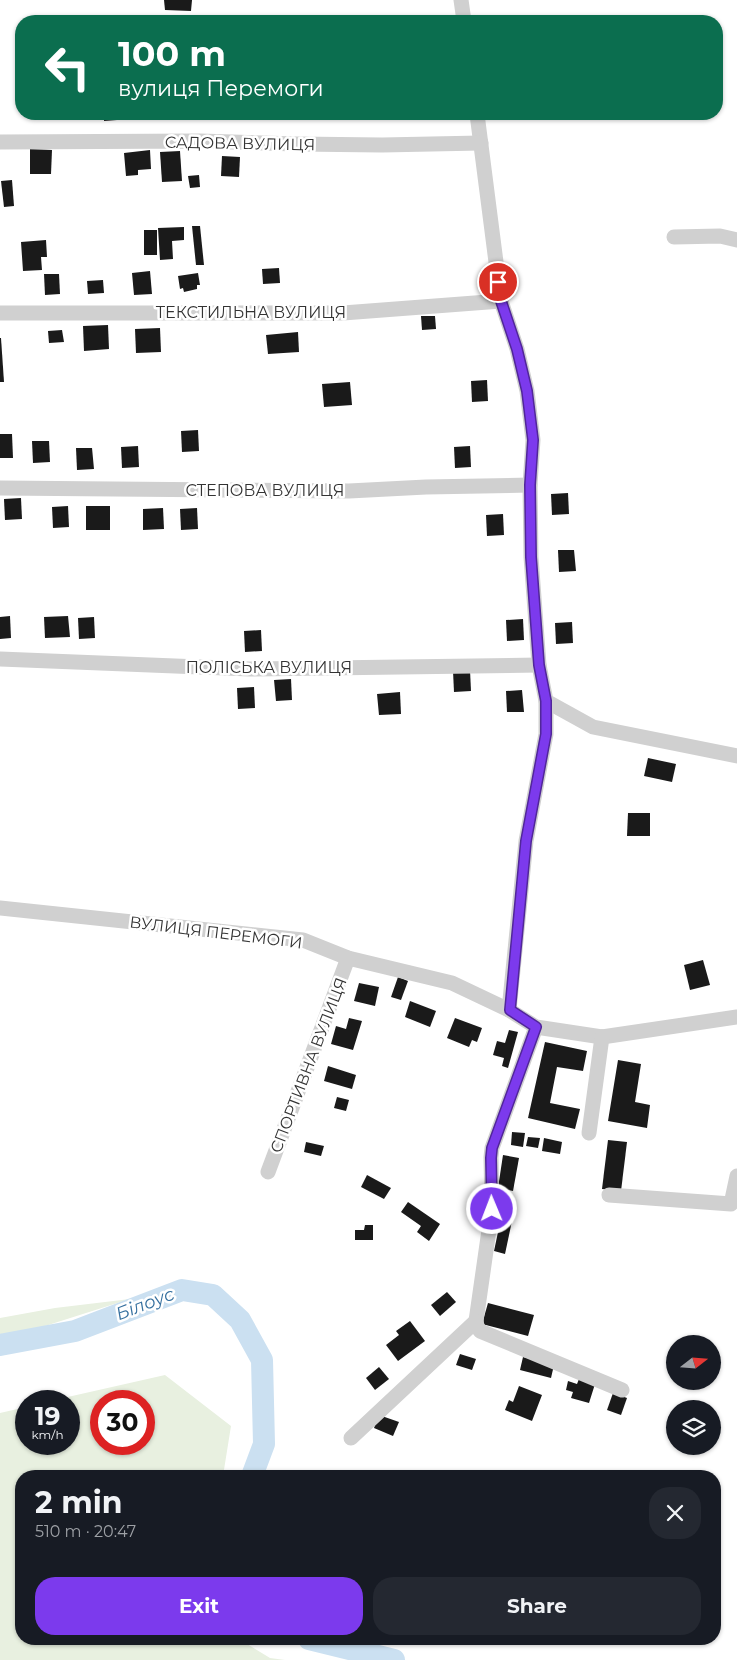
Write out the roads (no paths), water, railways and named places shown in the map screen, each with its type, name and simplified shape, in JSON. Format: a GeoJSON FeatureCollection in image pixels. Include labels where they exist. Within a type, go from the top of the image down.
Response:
{"type":"FeatureCollection","features":[{"type":"Feature","properties":{"kind":"street"},"geometry":{"type":"LineString","coordinates":[[461,0],[463,15]]}},
{"type":"Feature","properties":{"kind":"street"},"geometry":{"type":"LineString","coordinates":[[478,120],[501,301],[517,349],[527,391],[533,440],[530,485],[531,557],[539,665],[546,701],[546,734],[526,841],[510,1010]]}},
{"type":"Feature","properties":{"kind":"street","name":"САДОВА ВУЛИЦЯ"},"geometry":{"type":"LineString","coordinates":[[0,142],[200,140],[382,146],[481,143]]}},
{"type":"Feature","properties":{"kind":"street"},"geometry":{"type":"LineString","coordinates":[[674,237],[720,236],[737,240]]}},
{"type":"Feature","properties":{"kind":"street","name":"ТЕКСТИЛЬНА ВУЛИЦЯ"},"geometry":{"type":"LineString","coordinates":[[0,313],[344,312],[501,301]]}},
{"type":"Feature","properties":{"kind":"street","name":"СТЕПОВА ВУЛИЦЯ"},"geometry":{"type":"LineString","coordinates":[[0,488],[350,491],[530,485]]}},
{"type":"Feature","properties":{"kind":"street","name":"ПОЛІСЬКА ВУЛИЦЯ"},"geometry":{"type":"LineString","coordinates":[[0,659],[250,669],[539,665]]}},
{"type":"Feature","properties":{"kind":"street"},"geometry":{"type":"LineString","coordinates":[[546,701],[593,726],[737,756]]}},
{"type":"Feature","properties":{"kind":"street","name":"ВУЛИЦЯ ПЕРЕМОГИ"},"geometry":{"type":"LineString","coordinates":[[0,908],[303,940],[348,958],[452,983],[510,1010],[536,1027],[602,1037],[735,1021]]}},
{"type":"Feature","properties":{"kind":"street","name":"СПОРТИВНА ВУЛИЦЯ"},"geometry":{"type":"LineString","coordinates":[[268,1172],[348,958]]}},
{"type":"Feature","properties":{"kind":"street"},"geometry":{"type":"LineString","coordinates":[[536,1027],[492,1148],[492,1209],[476,1321],[477,1326],[480,1331],[622,1390]]}},
{"type":"Feature","properties":{"kind":"street"},"geometry":{"type":"LineString","coordinates":[[589,1133],[602,1037]]}},
{"type":"Feature","properties":{"kind":"street"},"geometry":{"type":"LineString","coordinates":[[609,1195],[731,1204],[737,1176]]}},
{"type":"Feature","properties":{"kind":"street"},"geometry":{"type":"LineString","coordinates":[[351,1438],[476,1321]]}},
{"type":"Feature","properties":{"kind":"waterway","name":"Білоус"},"geometry":{"type":"LineString","coordinates":[[0,1345],[75,1331],[182,1290],[213,1295],[240,1320],[262,1360],[264,1444],[254,1470]]}},
{"type":"Feature","properties":{"kind":"waterway","name":"Білоус"},"geometry":{"type":"LineString","coordinates":[[333,1645],[394,1660]]}}]}
